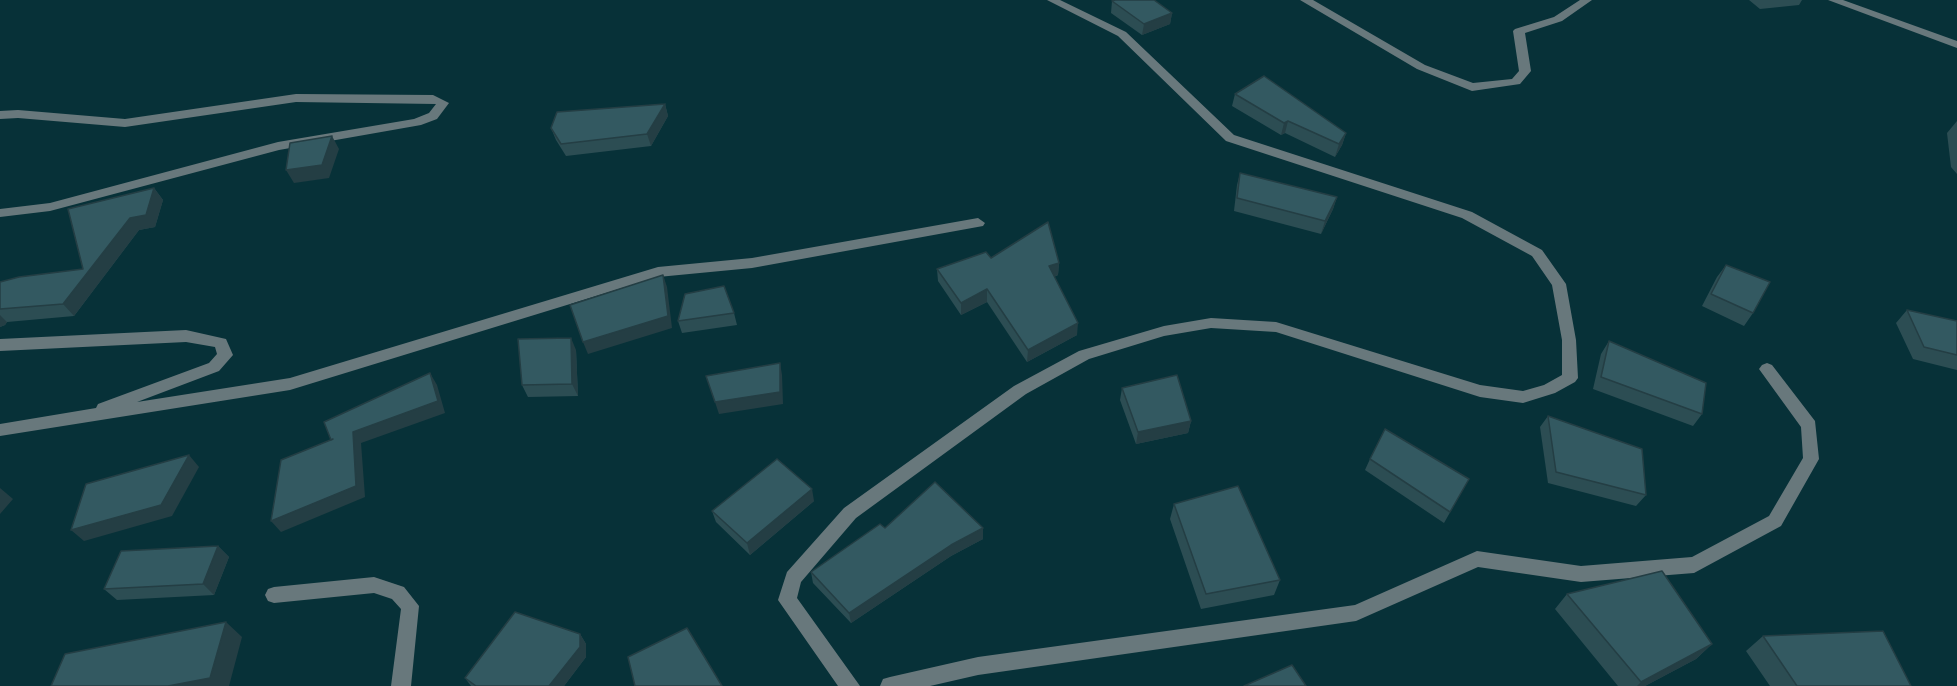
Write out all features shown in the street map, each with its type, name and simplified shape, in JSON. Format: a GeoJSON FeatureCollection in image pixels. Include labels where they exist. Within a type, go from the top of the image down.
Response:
{"type":"FeatureCollection","features":[{"type":"Feature","properties":{"kind":"street"},"geometry":{"type":"LineString","coordinates":[[850,686],[787,600],[793,578],[850,513],[1020,390],[1084,355],[1164,332],[1211,323],[1233,324],[1276,327],[1480,391],[1523,397],[1549,389],[1570,378],[1569,340],[1559,284],[1537,253],[1467,215],[1230,138],[1122,34],[1052,0]]}},
{"type":"Feature","properties":{"kind":"street"},"geometry":{"type":"LineString","coordinates":[[1305,0],[1421,67],[1472,87],[1516,82],[1525,71],[1519,32],[1558,19],[1587,0]]}},
{"type":"Feature","properties":{"kind":"street"},"geometry":{"type":"LineString","coordinates":[[1833,0],[1957,45]]}},
{"type":"Feature","properties":{"kind":"street"},"geometry":{"type":"LineString","coordinates":[[0,115],[18,114],[125,123],[297,98],[433,99],[443,103],[433,116],[417,122],[278,146],[50,207],[0,213]]}},
{"type":"Feature","properties":{"kind":"street"},"geometry":{"type":"LineString","coordinates":[[0,430],[290,384],[658,272],[752,263],[978,223]]}},
{"type":"Feature","properties":{"kind":"street"},"geometry":{"type":"LineString","coordinates":[[0,345],[186,336],[221,343],[225,355],[214,367],[156,390],[61,422]]}},
{"type":"Feature","properties":{"kind":"street"},"geometry":{"type":"LineString","coordinates":[[890,686],[978,666],[1356,613],[1478,559],[1581,574],[1694,565],[1774,521],[1811,459],[1809,426],[1767,369]]}},
{"type":"Feature","properties":{"kind":"street"},"geometry":{"type":"LineString","coordinates":[[274,595],[374,585],[398,593],[410,606],[401,686]]}},
{"type":"Feature","properties":{"kind":"building"},"geometry":{"type":"Polygon","coordinates":[[[1154,0],[1172,13],[1144,24],[1112,1],[1154,0]]]}},
{"type":"Feature","properties":{"kind":"building"},"geometry":{"type":"Polygon","coordinates":[[[1264,76],[1346,133],[1339,144],[1288,121],[1284,123],[1235,94],[1264,76]]]}},
{"type":"Feature","properties":{"kind":"building"},"geometry":{"type":"Polygon","coordinates":[[[665,104],[647,134],[561,144],[551,128],[557,112],[665,104]]]}},
{"type":"Feature","properties":{"kind":"building"},"geometry":{"type":"Polygon","coordinates":[[[332,136],[322,165],[286,170],[290,143],[332,136]]]}},
{"type":"Feature","properties":{"kind":"building"},"geometry":{"type":"Polygon","coordinates":[[[1240,173],[1337,197],[1325,221],[1237,198],[1240,173]]]}},
{"type":"Feature","properties":{"kind":"building"},"geometry":{"type":"Polygon","coordinates":[[[154,188],[146,215],[130,218],[63,304],[0,309],[0,282],[19,277],[83,269],[68,209],[154,188]]]}},
{"type":"Feature","properties":{"kind":"building"},"geometry":{"type":"Polygon","coordinates":[[[1048,222],[1059,263],[1049,266],[1078,323],[1028,350],[987,289],[961,303],[937,269],[986,252],[991,258],[1048,222]]]}},
{"type":"Feature","properties":{"kind":"building"},"geometry":{"type":"Polygon","coordinates":[[[1726,265],[1770,282],[1753,313],[1711,294],[1726,265]]]}},
{"type":"Feature","properties":{"kind":"building"},"geometry":{"type":"Polygon","coordinates":[[[663,275],[668,316],[583,342],[570,305],[663,275]]]}},
{"type":"Feature","properties":{"kind":"building"},"geometry":{"type":"Polygon","coordinates":[[[724,286],[734,313],[678,321],[685,294],[724,286]]]}},
{"type":"Feature","properties":{"kind":"building"},"geometry":{"type":"Polygon","coordinates":[[[1907,310],[1957,321],[1957,355],[1924,347],[1907,310]]]}},
{"type":"Feature","properties":{"kind":"building"},"geometry":{"type":"Polygon","coordinates":[[[571,338],[572,384],[522,385],[518,339],[571,338]]]}},
{"type":"Feature","properties":{"kind":"building"},"geometry":{"type":"Polygon","coordinates":[[[1609,341],[1706,383],[1702,414],[1601,377],[1609,341]]]}},
{"type":"Feature","properties":{"kind":"building"},"geometry":{"type":"Polygon","coordinates":[[[780,363],[780,392],[715,402],[706,376],[780,363]]]}},
{"type":"Feature","properties":{"kind":"building"},"geometry":{"type":"Polygon","coordinates":[[[430,373],[438,401],[353,432],[356,486],[271,521],[281,460],[331,440],[324,422],[430,373]]]}},
{"type":"Feature","properties":{"kind":"building"},"geometry":{"type":"Polygon","coordinates":[[[1177,375],[1191,421],[1138,432],[1122,388],[1177,375]]]}},
{"type":"Feature","properties":{"kind":"building"},"geometry":{"type":"Polygon","coordinates":[[[1548,416],[1642,449],[1646,495],[1556,472],[1548,416]]]}},
{"type":"Feature","properties":{"kind":"building"},"geometry":{"type":"Polygon","coordinates":[[[1385,429],[1469,479],[1450,512],[1370,459],[1385,429]]]}},
{"type":"Feature","properties":{"kind":"building"},"geometry":{"type":"Polygon","coordinates":[[[189,455],[161,505],[71,530],[86,484],[189,455]]]}},
{"type":"Feature","properties":{"kind":"building"},"geometry":{"type":"Polygon","coordinates":[[[777,459],[812,489],[747,543],[712,511],[777,459]]]}},
{"type":"Feature","properties":{"kind":"building"},"geometry":{"type":"Polygon","coordinates":[[[935,482],[983,528],[951,545],[849,613],[811,572],[880,524],[885,528],[935,482]]]}},
{"type":"Feature","properties":{"kind":"building"},"geometry":{"type":"Polygon","coordinates":[[[1238,486],[1280,580],[1206,594],[1174,504],[1238,486]]]}},
{"type":"Feature","properties":{"kind":"building"},"geometry":{"type":"Polygon","coordinates":[[[218,546],[203,584],[104,589],[121,551],[218,546]]]}},
{"type":"Feature","properties":{"kind":"building"},"geometry":{"type":"Polygon","coordinates":[[[1662,571],[1712,644],[1641,682],[1567,594],[1662,571]]]}},
{"type":"Feature","properties":{"kind":"building"},"geometry":{"type":"Polygon","coordinates":[[[515,612],[580,634],[580,647],[549,686],[476,686],[465,678],[515,612]]]}},
{"type":"Feature","properties":{"kind":"building"},"geometry":{"type":"Polygon","coordinates":[[[226,622],[210,678],[168,686],[51,686],[65,654],[226,622]]]}},
{"type":"Feature","properties":{"kind":"building"},"geometry":{"type":"Polygon","coordinates":[[[687,628],[722,686],[635,686],[628,657],[687,628]]]}},
{"type":"Feature","properties":{"kind":"building"},"geometry":{"type":"Polygon","coordinates":[[[1883,631],[1911,686],[1797,686],[1763,636],[1883,631]]]}},
{"type":"Feature","properties":{"kind":"building"},"geometry":{"type":"Polygon","coordinates":[[[1292,665],[1306,686],[1244,686],[1292,665]]]}}]}
